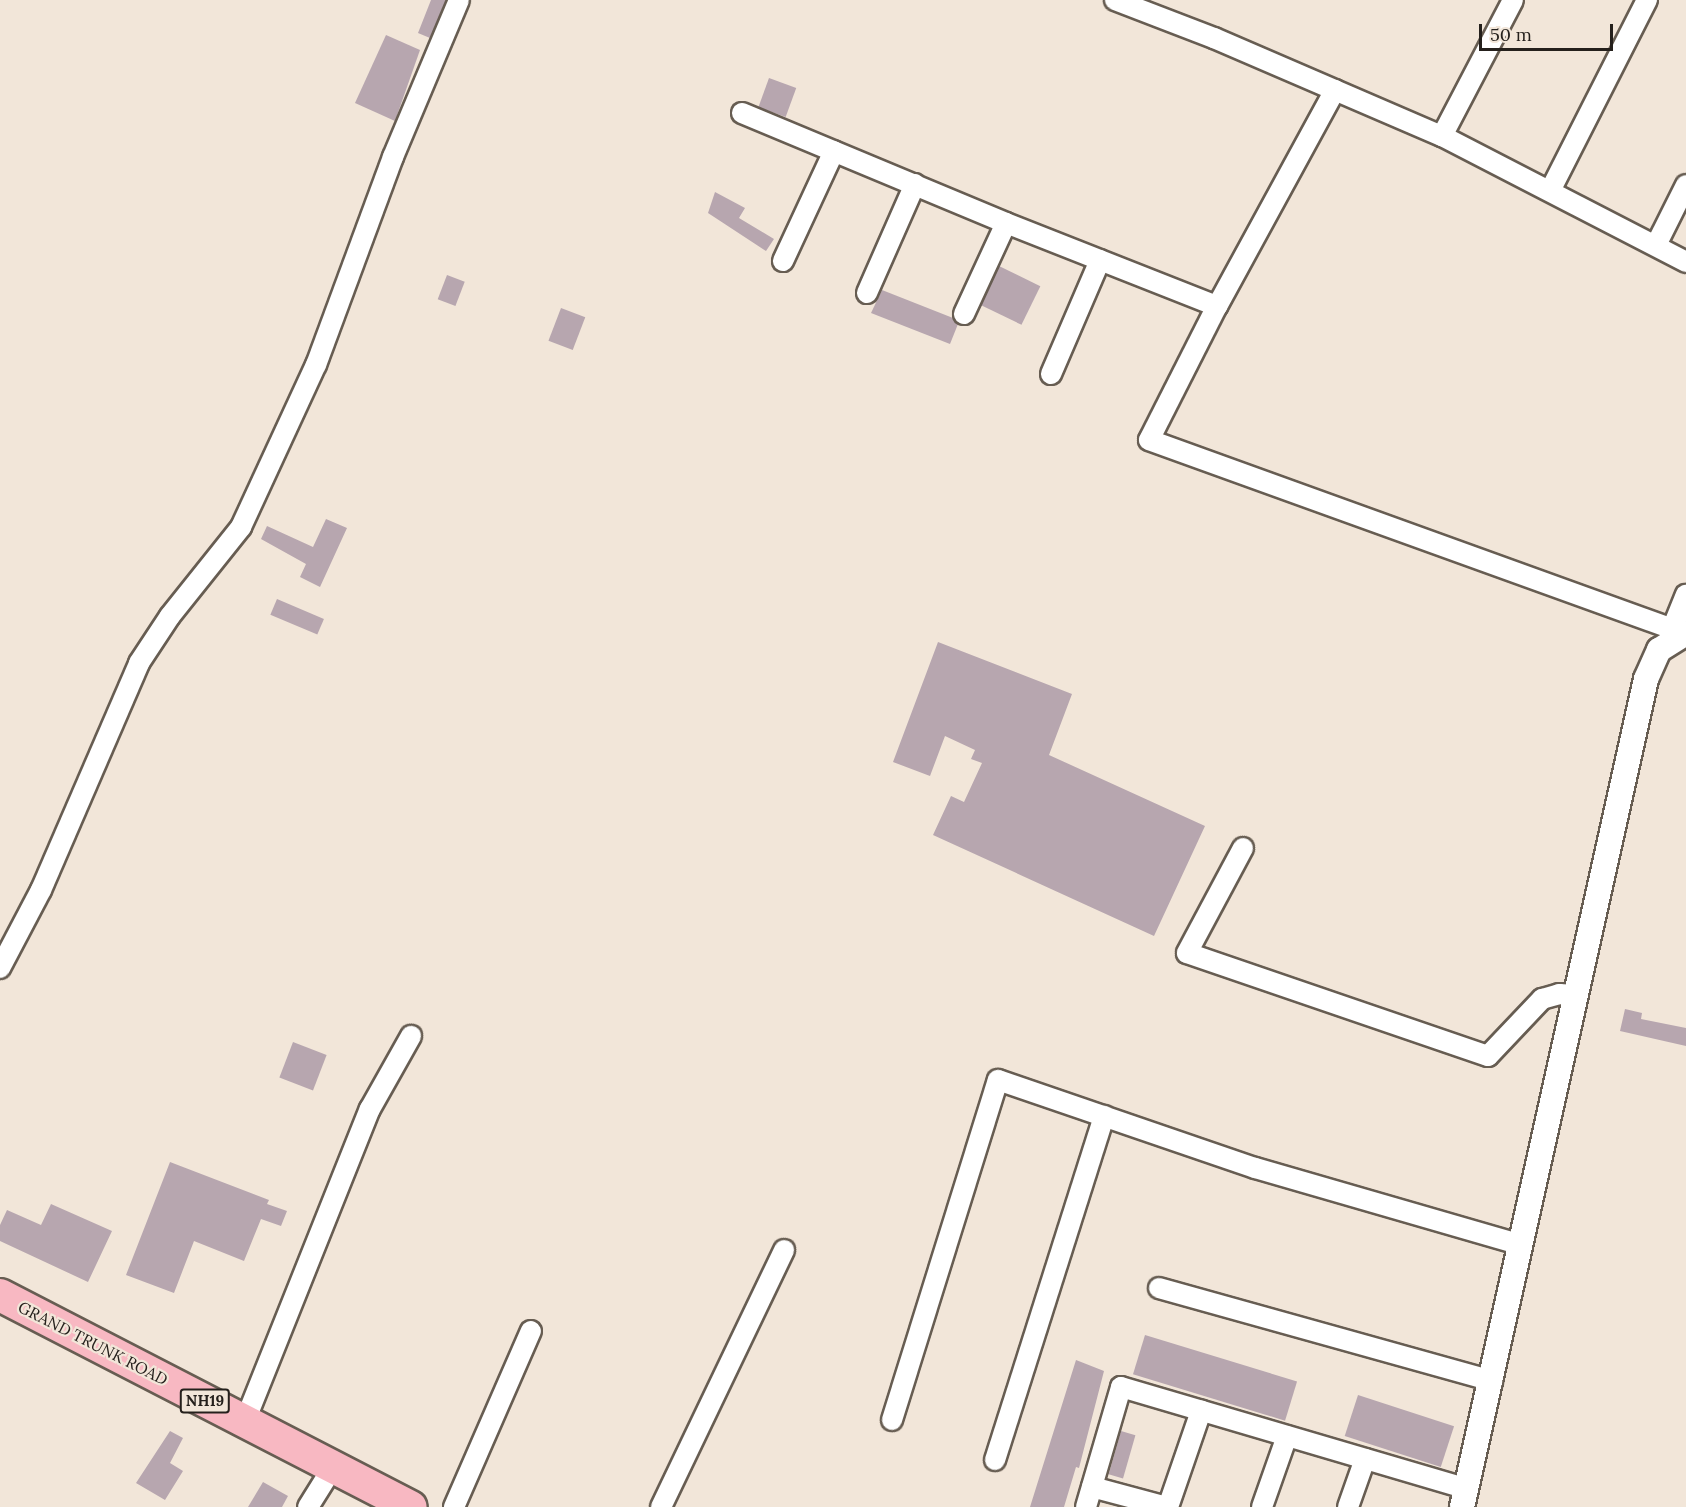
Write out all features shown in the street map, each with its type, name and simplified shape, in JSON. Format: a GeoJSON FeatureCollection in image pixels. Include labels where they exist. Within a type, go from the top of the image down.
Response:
{"type":"FeatureCollection","features":[{"type":"Feature","properties":{"kind":"highway","name":"GRAND TRUNK ROAD"},"geometry":{"type":"LineString","coordinates":[[0,1295],[410,1507]]}},
{"type":"Feature","properties":{"kind":"street"},"geometry":{"type":"LineString","coordinates":[[0,968],[41,890],[139,663],[170,616],[241,527],[316,365],[393,157],[459,0]]}},
{"type":"Feature","properties":{"kind":"street"},"geometry":{"type":"LineString","coordinates":[[1115,0],[1442,136],[1551,189],[1686,262]]}},
{"type":"Feature","properties":{"kind":"street"},"geometry":{"type":"LineString","coordinates":[[1442,136],[1513,0]]}},
{"type":"Feature","properties":{"kind":"street"},"geometry":{"type":"LineString","coordinates":[[1551,189],[1647,0]]}},
{"type":"Feature","properties":{"kind":"street"},"geometry":{"type":"LineString","coordinates":[[1335,90],[1217,306],[1149,440],[1681,632]]}},
{"type":"Feature","properties":{"kind":"street"},"geometry":{"type":"LineString","coordinates":[[742,113],[1006,224],[1217,306]]}},
{"type":"Feature","properties":{"kind":"street"},"geometry":{"type":"LineString","coordinates":[[783,261],[834,151]]}},
{"type":"Feature","properties":{"kind":"street"},"geometry":{"type":"LineString","coordinates":[[867,293],[915,184]]}},
{"type":"Feature","properties":{"kind":"street"},"geometry":{"type":"LineString","coordinates":[[1656,245],[1686,185]]}},
{"type":"Feature","properties":{"kind":"street"},"geometry":{"type":"LineString","coordinates":[[964,314],[1006,224]]}},
{"type":"Feature","properties":{"kind":"street"},"geometry":{"type":"LineString","coordinates":[[1051,374],[1100,260]]}},
{"type":"Feature","properties":{"kind":"street"},"geometry":{"type":"LineString","coordinates":[[1086,1507],[1120,1387],[1365,1459],[1465,1498],[1646,679],[1659,650],[1681,632],[1686,595]]}},
{"type":"Feature","properties":{"kind":"street"},"geometry":{"type":"LineString","coordinates":[[1243,848],[1188,953],[1488,1056],[1542,999],[1559,994],[1576,996]]}},
{"type":"Feature","properties":{"kind":"street"},"geometry":{"type":"LineString","coordinates":[[245,1421],[370,1109],[411,1036]]}},
{"type":"Feature","properties":{"kind":"street"},"geometry":{"type":"LineString","coordinates":[[892,1420],[998,1080],[1255,1168],[1521,1245]]}},
{"type":"Feature","properties":{"kind":"street"},"geometry":{"type":"LineString","coordinates":[[995,1460],[1104,1116]]}},
{"type":"Feature","properties":{"kind":"street"},"geometry":{"type":"LineString","coordinates":[[662,1507],[784,1250]]}},
{"type":"Feature","properties":{"kind":"street"},"geometry":{"type":"LineString","coordinates":[[1159,1288],[1492,1381]]}},
{"type":"Feature","properties":{"kind":"street"},"geometry":{"type":"LineString","coordinates":[[454,1507],[531,1331]]}},
{"type":"Feature","properties":{"kind":"street"},"geometry":{"type":"LineString","coordinates":[[1092,1487],[1168,1507],[1202,1411]]}},
{"type":"Feature","properties":{"kind":"street"},"geometry":{"type":"LineString","coordinates":[[1262,1507],[1287,1436]]}},
{"type":"Feature","properties":{"kind":"street"},"geometry":{"type":"LineString","coordinates":[[1348,1507],[1365,1459]]}},
{"type":"Feature","properties":{"kind":"street"},"geometry":{"type":"LineString","coordinates":[[309,1507],[333,1467]]}},
{"type":"Feature","properties":{"kind":"building"},"geometry":{"type":"Polygon","coordinates":[[[431,0],[446,0],[430,38],[418,33],[431,0]]]}},
{"type":"Feature","properties":{"kind":"building"},"geometry":{"type":"Polygon","coordinates":[[[386,35],[420,50],[395,121],[355,103],[386,35]]]}},
{"type":"Feature","properties":{"kind":"building"},"geometry":{"type":"Polygon","coordinates":[[[769,78],[796,88],[786,117],[758,107],[769,78]]]}},
{"type":"Feature","properties":{"kind":"building"},"geometry":{"type":"Polygon","coordinates":[[[715,192],[745,208],[739,218],[774,239],[766,251],[708,213],[715,192]]]}},
{"type":"Feature","properties":{"kind":"building"},"geometry":{"type":"Polygon","coordinates":[[[999,266],[1040,286],[1021,325],[980,305],[999,266]]]}},
{"type":"Feature","properties":{"kind":"building"},"geometry":{"type":"Polygon","coordinates":[[[447,275],[465,282],[455,306],[438,299],[447,275]]]}},
{"type":"Feature","properties":{"kind":"building"},"geometry":{"type":"Polygon","coordinates":[[[882,290],[953,318],[958,324],[950,344],[871,313],[882,290]]]}},
{"type":"Feature","properties":{"kind":"building"},"geometry":{"type":"Polygon","coordinates":[[[561,308],[585,317],[573,350],[548,341],[561,308]]]}},
{"type":"Feature","properties":{"kind":"building"},"geometry":{"type":"Polygon","coordinates":[[[326,519],[347,528],[320,587],[300,577],[306,564],[261,539],[267,526],[313,547],[326,519]]]}},
{"type":"Feature","properties":{"kind":"building"},"geometry":{"type":"Polygon","coordinates":[[[277,599],[324,619],[317,635],[270,615],[277,599]]]}},
{"type":"Feature","properties":{"kind":"building"},"geometry":{"type":"Polygon","coordinates":[[[938,642],[1072,694],[1049,755],[1205,826],[1154,936],[933,835],[951,796],[964,802],[982,763],[971,759],[975,750],[945,736],[930,776],[893,762],[938,642]]]}},
{"type":"Feature","properties":{"kind":"building"},"geometry":{"type":"Polygon","coordinates":[[[1625,1009],[1642,1013],[1641,1019],[1686,1028],[1686,1046],[1620,1031],[1625,1009]]]}},
{"type":"Feature","properties":{"kind":"building"},"geometry":{"type":"Polygon","coordinates":[[[293,1042],[327,1055],[313,1090],[279,1077],[293,1042]]]}},
{"type":"Feature","properties":{"kind":"building"},"geometry":{"type":"Polygon","coordinates":[[[170,1162],[269,1200],[267,1204],[287,1211],[281,1226],[261,1219],[244,1261],[194,1241],[174,1293],[126,1275],[170,1162]]]}},
{"type":"Feature","properties":{"kind":"building"},"geometry":{"type":"Polygon","coordinates":[[[51,1204],[112,1231],[88,1282],[0,1241],[0,1225],[7,1210],[41,1225],[51,1204]]]}},
{"type":"Feature","properties":{"kind":"building"},"geometry":{"type":"Polygon","coordinates":[[[1145,1335],[1297,1381],[1285,1421],[1133,1374],[1145,1335]]]}},
{"type":"Feature","properties":{"kind":"building"},"geometry":{"type":"Polygon","coordinates":[[[1076,1360],[1104,1371],[1079,1468],[1076,1467],[1064,1507],[1030,1507],[1076,1360]]]}},
{"type":"Feature","properties":{"kind":"building"},"geometry":{"type":"Polygon","coordinates":[[[1358,1395],[1454,1426],[1441,1467],[1345,1436],[1358,1395]]]}},
{"type":"Feature","properties":{"kind":"building"},"geometry":{"type":"Polygon","coordinates":[[[170,1431],[183,1438],[170,1463],[183,1471],[165,1500],[136,1483],[170,1431]]]}},
{"type":"Feature","properties":{"kind":"building"},"geometry":{"type":"Polygon","coordinates":[[[1121,1431],[1135,1435],[1123,1478],[1109,1474],[1121,1431]]]}},
{"type":"Feature","properties":{"kind":"building"},"geometry":{"type":"Polygon","coordinates":[[[263,1482],[288,1496],[282,1507],[248,1507],[263,1482]]]}}]}
